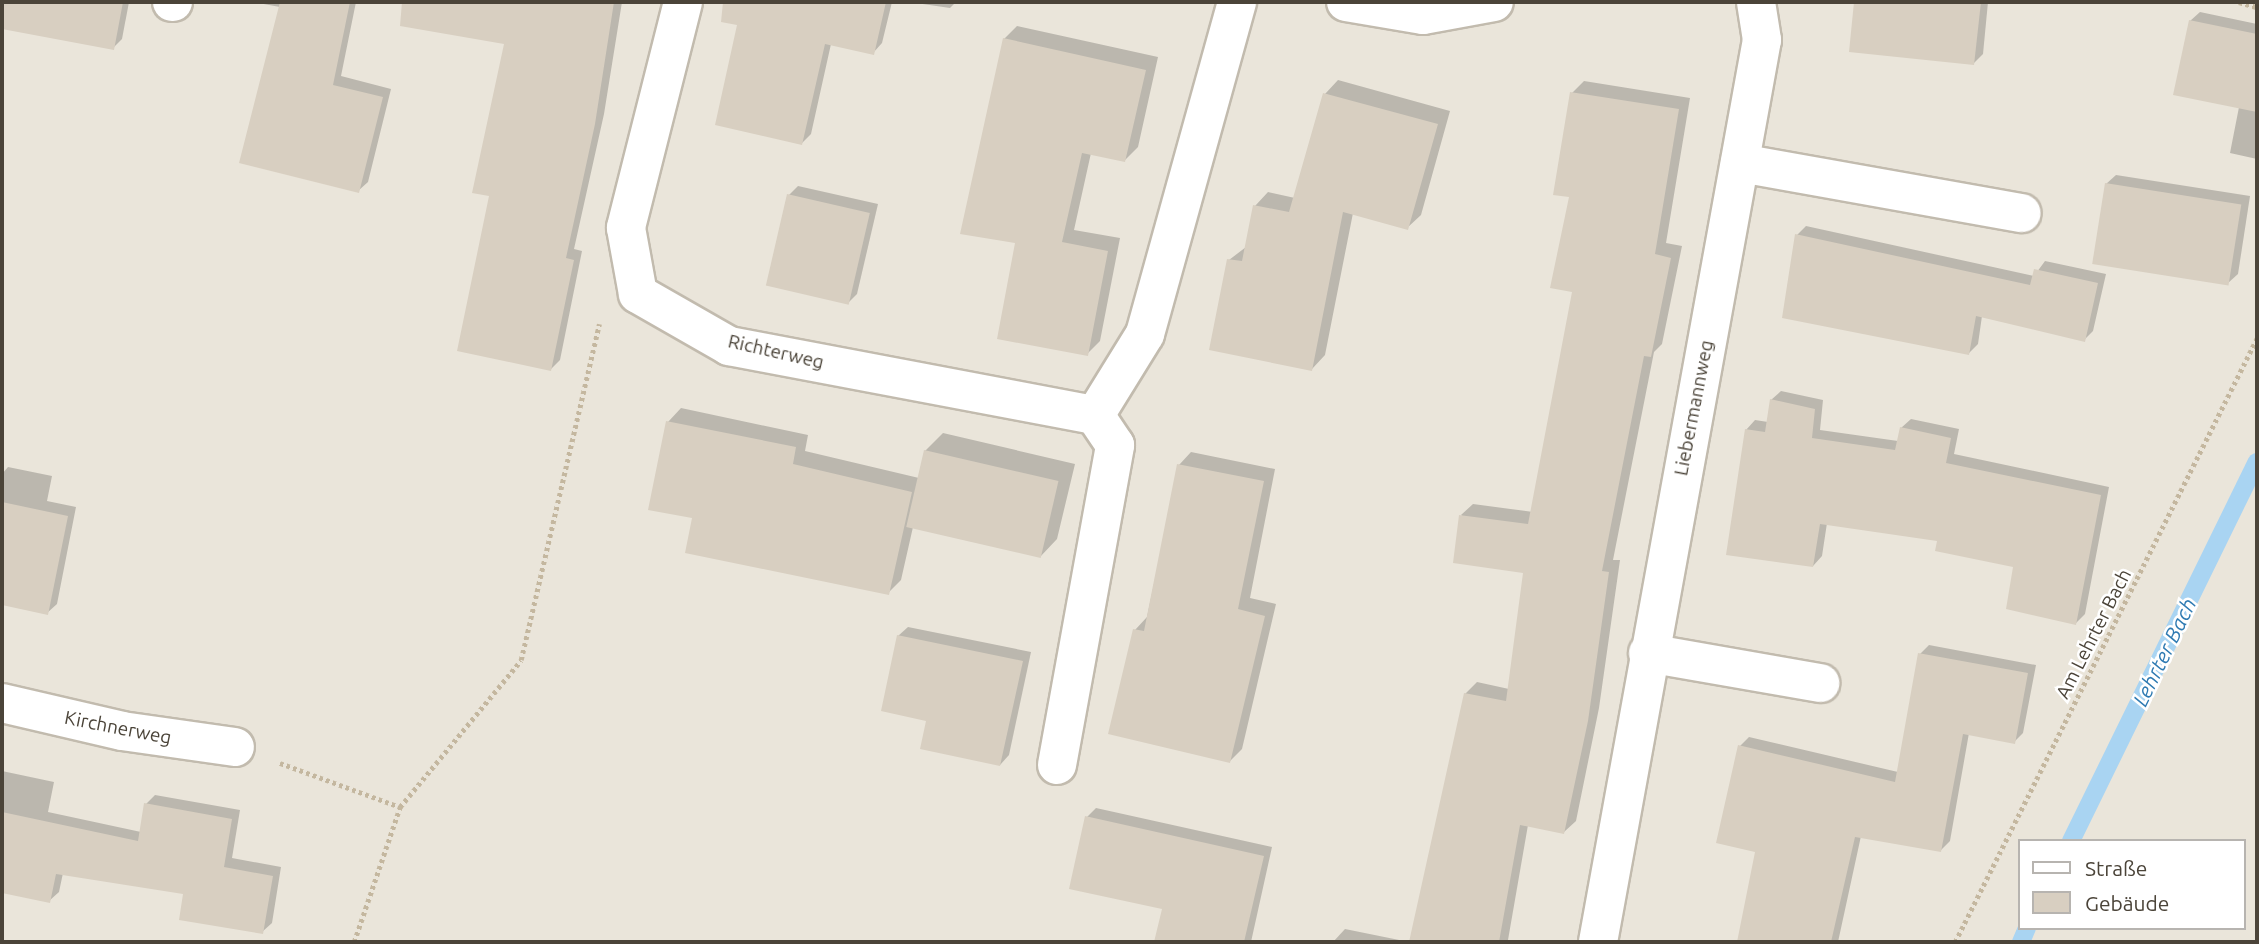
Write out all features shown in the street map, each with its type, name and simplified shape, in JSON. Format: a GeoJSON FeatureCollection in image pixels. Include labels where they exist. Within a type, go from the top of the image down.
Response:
{"type":"FeatureCollection","features":[{"type":"Feature","properties":{"kind":"street","name":"Richterweg"},"geometry":{"type":"LineString","coordinates":[[683,2],[626,228],[638,294],[729,346],[1095,415]]}},
{"type":"Feature","properties":{"kind":"street"},"geometry":{"type":"LineString","coordinates":[[1056,765],[1115,445],[1095,415],[1145,334],[1237,2]]}},
{"type":"Feature","properties":{"kind":"street"},"geometry":{"type":"LineString","coordinates":[[1346,2],[1423,15],[1494,2]]}},
{"type":"Feature","properties":{"kind":"street","name":"Liebermannweg"},"geometry":{"type":"LineString","coordinates":[[1598,942],[1648,653],[1762,40],[1756,2]]}},
{"type":"Feature","properties":{"kind":"street"},"geometry":{"type":"LineString","coordinates":[[1740,163],[2022,213]]}},
{"type":"Feature","properties":{"kind":"street"},"geometry":{"type":"LineString","coordinates":[[1648,653],[1820,683]]}},
{"type":"Feature","properties":{"kind":"street","name":"Kirchnerweg"},"geometry":{"type":"LineString","coordinates":[[2,704],[122,732],[235,747]]}},
{"type":"Feature","properties":{"kind":"path"},"geometry":{"type":"LineString","coordinates":[[2239,2],[2257,6]]}},
{"type":"Feature","properties":{"kind":"path"},"geometry":{"type":"LineString","coordinates":[[354,942],[400,807],[522,660],[601,318]]}},
{"type":"Feature","properties":{"kind":"path","name":"Am Lehrter Bach"},"geometry":{"type":"LineString","coordinates":[[1955,942],[2257,338]]}},
{"type":"Feature","properties":{"kind":"path"},"geometry":{"type":"LineString","coordinates":[[235,747],[400,807]]}},
{"type":"Feature","properties":{"kind":"shaded area"},"geometry":{"type":"Polygon","coordinates":[[[2,2],[2257,2],[2257,942],[2,942],[2,2]]]}},
{"type":"Feature","properties":{"kind":"building"},"geometry":{"type":"Polygon","coordinates":[[[2,2],[123,2],[114,50],[2,29],[2,2]]]}},
{"type":"Feature","properties":{"kind":"building"},"geometry":{"type":"Polygon","coordinates":[[[280,2],[350,2],[333,85],[383,97],[359,193],[239,163],[280,2]]]}},
{"type":"Feature","properties":{"kind":"building"},"geometry":{"type":"Polygon","coordinates":[[[402,2],[614,2],[595,124],[566,258],[574,260],[551,371],[457,351],[489,196],[472,193],[504,44],[400,26],[402,2]]]}},
{"type":"Feature","properties":{"kind":"building"},"geometry":{"type":"Polygon","coordinates":[[[723,2],[886,2],[874,55],[825,44],[802,145],[715,125],[737,25],[721,22],[723,2]]]}},
{"type":"Feature","properties":{"kind":"building"},"geometry":{"type":"Polygon","coordinates":[[[1854,2],[1981,2],[1974,65],[1849,52],[1854,2]]]}},
{"type":"Feature","properties":{"kind":"building"},"geometry":{"type":"Polygon","coordinates":[[[2189,20],[2257,34],[2257,112],[2173,95],[2189,20]]]}},
{"type":"Feature","properties":{"kind":"building"},"geometry":{"type":"Polygon","coordinates":[[[1003,38],[1146,70],[1125,162],[1082,153],[1062,242],[1108,251],[1088,356],[997,339],[1015,243],[960,234],[1003,38]]]}},
{"type":"Feature","properties":{"kind":"building"},"geometry":{"type":"Polygon","coordinates":[[[1570,92],[1679,109],[1655,254],[1671,258],[1651,357],[1644,356],[1602,571],[1609,572],[1588,721],[1564,834],[1520,825],[1499,942],[1409,942],[1464,693],[1506,701],[1523,573],[1453,563],[1459,515],[1528,524],[1572,292],[1550,288],[1569,197],[1553,195],[1570,92]]]}},
{"type":"Feature","properties":{"kind":"building"},"geometry":{"type":"Polygon","coordinates":[[[1323,93],[1438,124],[1408,230],[1343,212],[1312,371],[1209,350],[1227,259],[1242,261],[1253,205],[1289,212],[1323,93]]]}},
{"type":"Feature","properties":{"kind":"building"},"geometry":{"type":"Polygon","coordinates":[[[2105,183],[2241,205],[2228,286],[2092,264],[2105,183]]]}},
{"type":"Feature","properties":{"kind":"building"},"geometry":{"type":"Polygon","coordinates":[[[787,194],[870,213],[849,305],[766,286],[787,194]]]}},
{"type":"Feature","properties":{"kind":"building"},"geometry":{"type":"Polygon","coordinates":[[[1795,234],[2030,285],[2034,269],[2098,283],[2085,342],[1976,316],[1969,355],[1782,318],[1795,234]]]}},
{"type":"Feature","properties":{"kind":"building"},"geometry":{"type":"Polygon","coordinates":[[[1770,399],[1815,409],[1812,438],[1895,450],[1900,427],[1951,438],[1946,463],[2101,495],[2076,625],[2006,609],[2013,567],[1935,551],[1937,541],[1820,524],[1813,567],[1726,555],[1745,429],[1765,432],[1770,399]]]}},
{"type":"Feature","properties":{"kind":"building"},"geometry":{"type":"Polygon","coordinates":[[[666,421],[796,447],[793,464],[912,492],[889,595],[685,553],[692,518],[648,510],[666,421]]]}},
{"type":"Feature","properties":{"kind":"building"},"geometry":{"type":"Polygon","coordinates":[[[924,450],[1058,481],[1041,558],[906,527],[924,450]]]}},
{"type":"Feature","properties":{"kind":"building"},"geometry":{"type":"Polygon","coordinates":[[[1177,464],[1264,481],[1238,609],[1265,616],[1230,763],[1108,734],[1133,629],[1144,631],[1177,464]]]}},
{"type":"Feature","properties":{"kind":"building"},"geometry":{"type":"Polygon","coordinates":[[[2,502],[68,516],[48,615],[2,605],[2,502]]]}},
{"type":"Feature","properties":{"kind":"building"},"geometry":{"type":"Polygon","coordinates":[[[897,635],[1023,661],[1000,766],[920,749],[926,721],[881,711],[897,635]]]}},
{"type":"Feature","properties":{"kind":"building"},"geometry":{"type":"Polygon","coordinates":[[[1918,653],[2028,673],[2015,744],[1963,734],[1941,852],[1855,837],[1831,942],[1737,942],[1755,852],[1716,843],[1738,745],[1895,782],[1918,653]]]}},
{"type":"Feature","properties":{"kind":"building"},"geometry":{"type":"Polygon","coordinates":[[[144,803],[232,819],[224,867],[273,876],[263,934],[179,920],[183,894],[56,874],[50,903],[2,893],[2,812],[138,841],[144,803]]]}},
{"type":"Feature","properties":{"kind":"building"},"geometry":{"type":"Polygon","coordinates":[[[1085,816],[1264,856],[1244,942],[1154,942],[1162,909],[1069,889],[1085,816]]]}},
{"type":"Feature","properties":{"kind":"waterway","name":"Lehrter Bach"},"geometry":{"type":"LineString","coordinates":[[2072,839],[2257,462]]}},
{"type":"Feature","properties":{"kind":"waterway","name":"Lehrter Bach"},"geometry":{"type":"LineString","coordinates":[[2021,942],[2026,930]]}}]}
